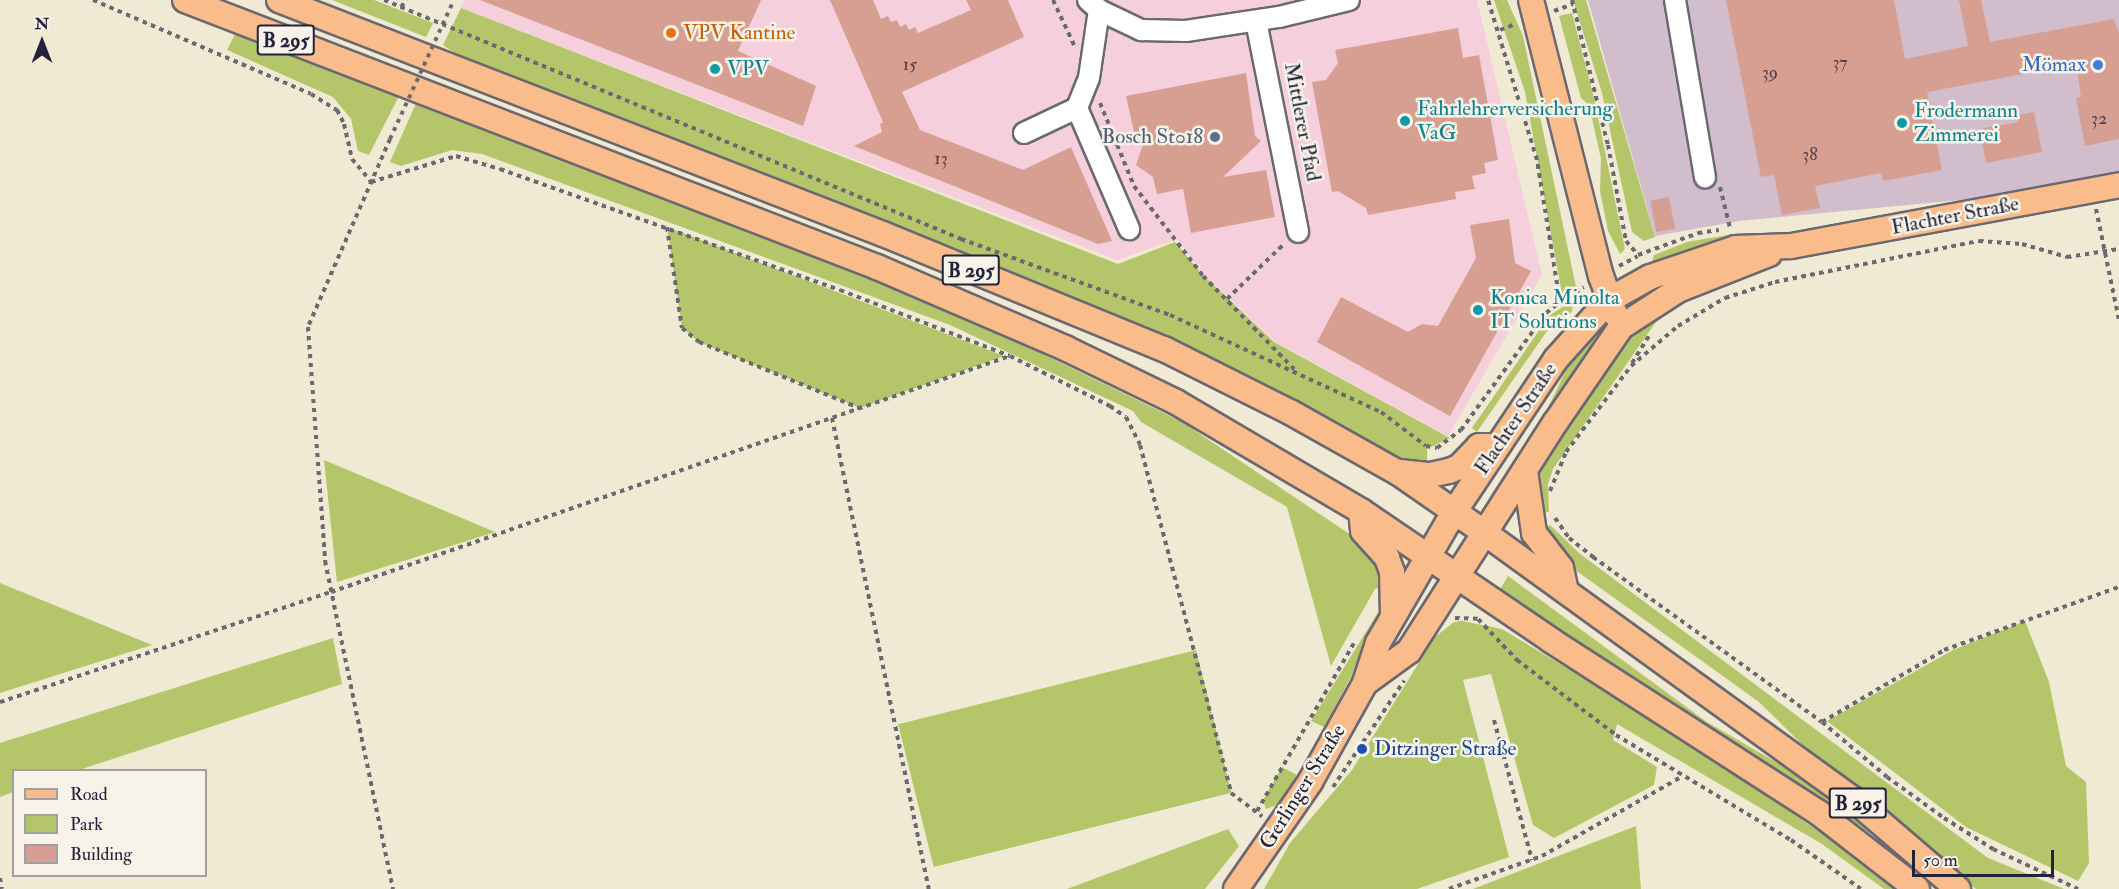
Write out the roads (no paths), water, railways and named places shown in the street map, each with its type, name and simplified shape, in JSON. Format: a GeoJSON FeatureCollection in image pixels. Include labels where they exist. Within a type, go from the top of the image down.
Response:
{"type":"FeatureCollection","features":[{"type":"Feature","properties":{"kind":"main road","name":"B 295"},"geometry":{"type":"LineString","coordinates":[[279,0],[883,234],[1164,349],[1397,472],[1566,591],[1854,800],[1958,889]]}},
{"type":"Feature","properties":{"kind":"main road"},"geometry":{"type":"LineString","coordinates":[[1531,0],[1609,300],[1621,327]]}},
{"type":"Feature","properties":{"kind":"main road","name":"B 295"},"geometry":{"type":"LineString","coordinates":[[191,1],[637,172],[1065,348],[1222,426],[1361,511],[1819,813],[1917,889]]}},
{"type":"Feature","properties":{"kind":"main road","name":"Flachter Straße"},"geometry":{"type":"LineString","coordinates":[[1427,556],[1556,359],[1609,300],[1650,277],[1699,258],[1736,249],[1791,246],[2119,184]]}},
{"type":"Feature","properties":{"kind":"main road","name":"Flachter Straße"},"geometry":{"type":"LineString","coordinates":[[1459,577],[1525,471],[1621,327],[1687,286],[1791,246]]}},
{"type":"Feature","properties":{"kind":"main road"},"geometry":{"type":"LineString","coordinates":[[1397,472],[1430,475],[1449,471],[1459,467],[1479,446],[1498,446]]}},
{"type":"Feature","properties":{"kind":"main road"},"geometry":{"type":"LineString","coordinates":[[1525,471],[1534,533],[1561,568],[1566,591]]}},
{"type":"Feature","properties":{"kind":"main road"},"geometry":{"type":"LineString","coordinates":[[1361,511],[1363,531],[1387,558],[1392,572],[1393,618]]}},
{"type":"Feature","properties":{"kind":"main road","name":"Gerlinger Straße"},"geometry":{"type":"LineString","coordinates":[[1236,889],[1269,827],[1365,682],[1378,643],[1427,556]]}},
{"type":"Feature","properties":{"kind":"main road","name":"Gerlinger Straße"},"geometry":{"type":"LineString","coordinates":[[1365,682],[1409,651],[1459,577]]}},
{"type":"Feature","properties":{"kind":"street"},"geometry":{"type":"LineString","coordinates":[[308,0],[332,22]]}},
{"type":"Feature","properties":{"kind":"street"},"geometry":{"type":"LineString","coordinates":[[1024,133],[1077,108],[1089,78],[1094,5],[1141,30],[1186,32],[1256,21],[1349,0]]}},
{"type":"Feature","properties":{"kind":"street"},"geometry":{"type":"LineString","coordinates":[[1675,0],[1705,177]]}},
{"type":"Feature","properties":{"kind":"street","name":"Mittlerer Pfad"},"geometry":{"type":"LineString","coordinates":[[1256,21],[1298,232]]}},
{"type":"Feature","properties":{"kind":"street"},"geometry":{"type":"LineString","coordinates":[[1077,108],[1129,229]]}},
{"type":"Feature","properties":{"kind":"place","name":"VPV Kantine"},"geometry":{"type":"Point","coordinates":[671,33]}},
{"type":"Feature","properties":{"kind":"place","name":"Mömax"},"geometry":{"type":"Point","coordinates":[2098,65]}},
{"type":"Feature","properties":{"kind":"place","name":"VPV"},"geometry":{"type":"Point","coordinates":[715,69]}},
{"type":"Feature","properties":{"kind":"place","name":"Fahrlehrerversicherung VaG"},"geometry":{"type":"Point","coordinates":[1405,121]}},
{"type":"Feature","properties":{"kind":"place","name":"Frodermann Zimmerei"},"geometry":{"type":"Point","coordinates":[1902,123]}},
{"type":"Feature","properties":{"kind":"place","name":"Bosch St018"},"geometry":{"type":"Point","coordinates":[1215,137]}},
{"type":"Feature","properties":{"kind":"place","name":"Konica Minolta IT Solutions"},"geometry":{"type":"Point","coordinates":[1478,310]}},
{"type":"Feature","properties":{"kind":"place","name":"Ditzinger Straße"},"geometry":{"type":"Point","coordinates":[1362,749]}}]}
